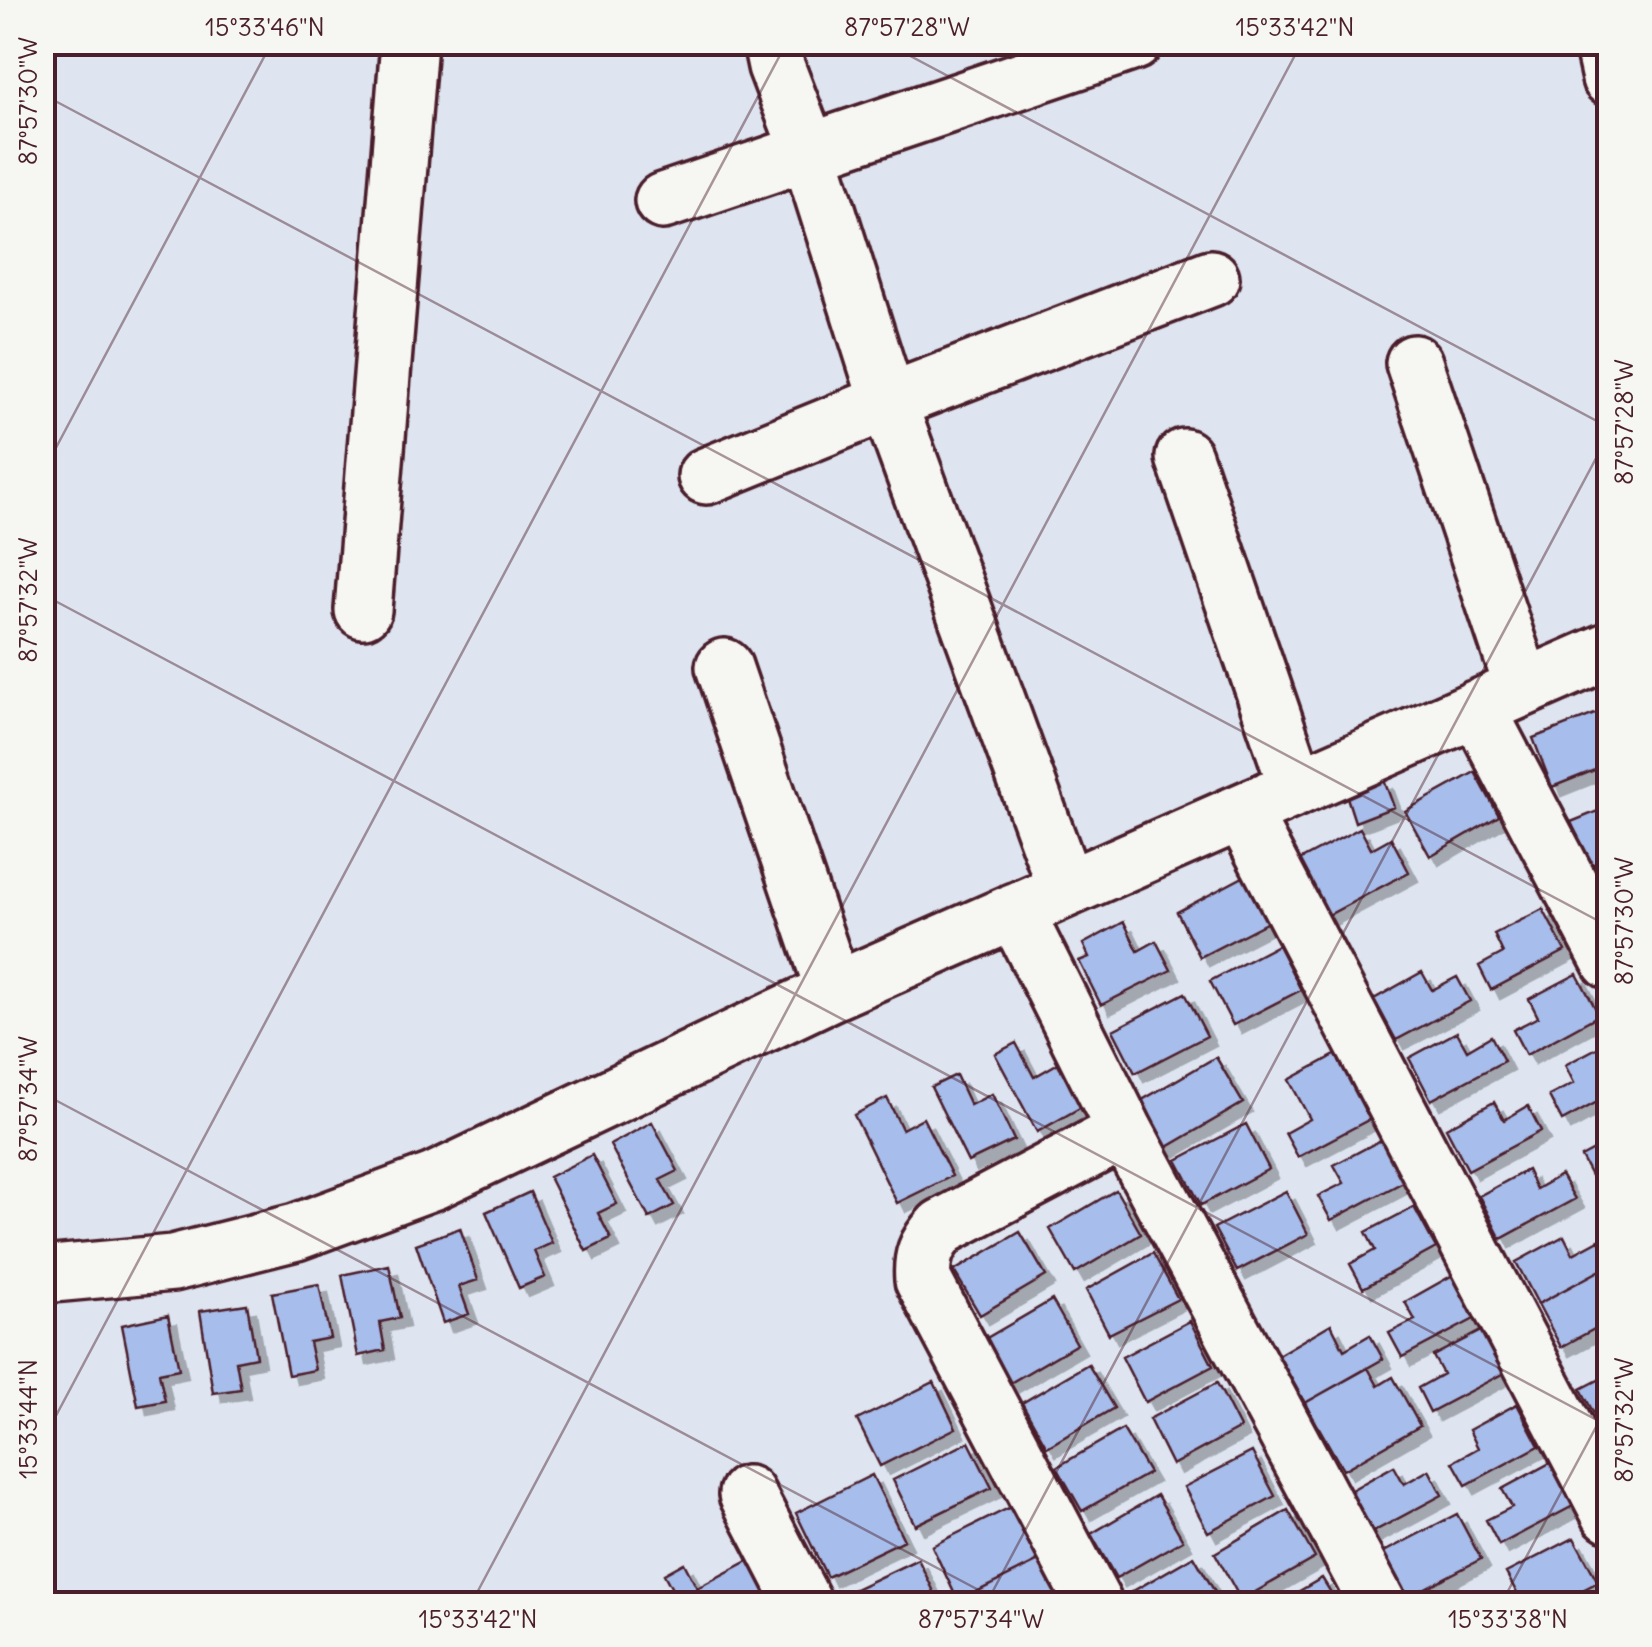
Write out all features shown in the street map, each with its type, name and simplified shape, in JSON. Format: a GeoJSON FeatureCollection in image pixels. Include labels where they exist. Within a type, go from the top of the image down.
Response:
{"type":"FeatureCollection","features":[{"type":"Feature","properties":{"kind":"street"},"geometry":{"type":"LineString","coordinates":[[363,610],[409,42]]}},
{"type":"Feature","properties":{"kind":"street"},"geometry":{"type":"LineString","coordinates":[[771,42],[888,402],[1066,889]]}},
{"type":"Feature","properties":{"kind":"street"},"geometry":{"type":"LineString","coordinates":[[663,201],[1134,42]]}},
{"type":"Feature","properties":{"kind":"street"},"geometry":{"type":"LineString","coordinates":[[1602,42],[1610,78]]}},
{"type":"Feature","properties":{"kind":"street"},"geometry":{"type":"LineString","coordinates":[[706,476],[1211,278]]}},
{"type":"Feature","properties":{"kind":"street"},"geometry":{"type":"LineString","coordinates":[[1414,363],[1500,698],[1607,950]]}},
{"type":"Feature","properties":{"kind":"street"},"geometry":{"type":"LineString","coordinates":[[1184,456],[1298,787]]}},
{"type":"Feature","properties":{"kind":"street"},"geometry":{"type":"LineString","coordinates":[[42,1274],[174,1262],[296,1232],[434,1181],[834,991],[1610,650]]}},
{"type":"Feature","properties":{"kind":"street"},"geometry":{"type":"LineString","coordinates":[[724,667],[834,991]]}},
{"type":"Feature","properties":{"kind":"street"},"geometry":{"type":"LineString","coordinates":[[1242,812],[1610,1514]]}},
{"type":"Feature","properties":{"kind":"street"},"geometry":{"type":"LineString","coordinates":[[1016,912],[1125,1130],[1378,1604]]}},
{"type":"Feature","properties":{"kind":"street"},"geometry":{"type":"LineString","coordinates":[[1094,1604],[923,1280],[922,1265],[924,1250],[942,1227],[1125,1130]]}},
{"type":"Feature","properties":{"kind":"street"},"geometry":{"type":"LineString","coordinates":[[747,1494],[804,1604]]}},
{"type":"Feature","properties":{"kind":"building"},"geometry":{"type":"Polygon","coordinates":[[[1610,708],[1610,764],[1552,787],[1533,738],[1610,708]]]}},
{"type":"Feature","properties":{"kind":"building"},"geometry":{"type":"Polygon","coordinates":[[[1475,772],[1499,816],[1430,856],[1405,811],[1475,772]]]}},
{"type":"Feature","properties":{"kind":"building"},"geometry":{"type":"Polygon","coordinates":[[[1384,780],[1394,807],[1355,822],[1346,794],[1384,780]]]}},
{"type":"Feature","properties":{"kind":"building"},"geometry":{"type":"Polygon","coordinates":[[[1610,806],[1610,858],[1589,866],[1571,822],[1610,806]]]}},
{"type":"Feature","properties":{"kind":"building"},"geometry":{"type":"Polygon","coordinates":[[[1360,828],[1371,849],[1391,838],[1409,872],[1321,919],[1292,864],[1360,828]]]}},
{"type":"Feature","properties":{"kind":"building"},"geometry":{"type":"Polygon","coordinates":[[[1610,858],[1610,911],[1589,866],[1610,858]]]}},
{"type":"Feature","properties":{"kind":"building"},"geometry":{"type":"Polygon","coordinates":[[[1245,876],[1268,922],[1200,957],[1177,912],[1245,876]]]}},
{"type":"Feature","properties":{"kind":"building"},"geometry":{"type":"Polygon","coordinates":[[[1543,909],[1565,951],[1491,990],[1479,966],[1503,953],[1494,934],[1543,909]]]}},
{"type":"Feature","properties":{"kind":"building"},"geometry":{"type":"Polygon","coordinates":[[[1124,922],[1138,951],[1156,941],[1171,970],[1101,1005],[1079,961],[1089,957],[1083,944],[1124,922]]]}},
{"type":"Feature","properties":{"kind":"building"},"geometry":{"type":"Polygon","coordinates":[[[1278,945],[1301,990],[1233,1025],[1210,981],[1278,945]]]}},
{"type":"Feature","properties":{"kind":"building"},"geometry":{"type":"Polygon","coordinates":[[[1422,972],[1432,990],[1457,977],[1470,1001],[1396,1040],[1374,999],[1422,972]]]}},
{"type":"Feature","properties":{"kind":"building"},"geometry":{"type":"Polygon","coordinates":[[[1577,974],[1599,1015],[1526,1055],[1513,1030],[1538,1017],[1529,999],[1577,974]]]}},
{"type":"Feature","properties":{"kind":"building"},"geometry":{"type":"Polygon","coordinates":[[[1185,993],[1207,1036],[1135,1073],[1113,1030],[1185,993]]]}},
{"type":"Feature","properties":{"kind":"building"},"geometry":{"type":"Polygon","coordinates":[[[1457,1032],[1467,1050],[1491,1036],[1504,1061],[1431,1100],[1409,1058],[1457,1032]]]}},
{"type":"Feature","properties":{"kind":"building"},"geometry":{"type":"Polygon","coordinates":[[[1610,1041],[1610,1095],[1562,1121],[1549,1096],[1574,1083],[1565,1065],[1610,1041]]]}},
{"type":"Feature","properties":{"kind":"building"},"geometry":{"type":"Polygon","coordinates":[[[1016,1043],[1034,1077],[1062,1061],[1085,1105],[1037,1132],[995,1054],[1016,1043]]]}},
{"type":"Feature","properties":{"kind":"building"},"geometry":{"type":"Polygon","coordinates":[[[1337,1054],[1372,1118],[1298,1157],[1285,1133],[1310,1119],[1289,1080],[1337,1054]]]}},
{"type":"Feature","properties":{"kind":"building"},"geometry":{"type":"Polygon","coordinates":[[[1216,1057],[1243,1103],[1159,1152],[1132,1106],[1216,1057]]]}},
{"type":"Feature","properties":{"kind":"building"},"geometry":{"type":"Polygon","coordinates":[[[956,1075],[970,1105],[992,1094],[1014,1140],[968,1162],[931,1087],[956,1075]]]}},
{"type":"Feature","properties":{"kind":"building"},"geometry":{"type":"Polygon","coordinates":[[[887,1098],[902,1129],[923,1118],[952,1176],[897,1203],[854,1115],[887,1098]]]}},
{"type":"Feature","properties":{"kind":"building"},"geometry":{"type":"Polygon","coordinates":[[[1494,1102],[1504,1120],[1528,1106],[1541,1131],[1468,1170],[1446,1128],[1494,1102]]]}},
{"type":"Feature","properties":{"kind":"building"},"geometry":{"type":"Polygon","coordinates":[[[1610,1119],[1610,1173],[1594,1181],[1581,1157],[1607,1143],[1597,1125],[1610,1119]]]}},
{"type":"Feature","properties":{"kind":"building"},"geometry":{"type":"Polygon","coordinates":[[[652,1122],[678,1171],[660,1180],[674,1205],[649,1218],[610,1145],[652,1122]]]}},
{"type":"Feature","properties":{"kind":"building"},"geometry":{"type":"Polygon","coordinates":[[[1246,1124],[1269,1169],[1201,1205],[1177,1160],[1246,1124]]]}},
{"type":"Feature","properties":{"kind":"building"},"geometry":{"type":"Polygon","coordinates":[[[1383,1139],[1405,1181],[1331,1220],[1318,1196],[1344,1183],[1334,1165],[1383,1139]]]}},
{"type":"Feature","properties":{"kind":"building"},"geometry":{"type":"Polygon","coordinates":[[[592,1155],[617,1204],[598,1213],[611,1239],[586,1251],[549,1177],[592,1155]]]}},
{"type":"Feature","properties":{"kind":"building"},"geometry":{"type":"Polygon","coordinates":[[[1527,1170],[1536,1189],[1561,1175],[1575,1199],[1501,1239],[1479,1196],[1527,1170]]]}},
{"type":"Feature","properties":{"kind":"building"},"geometry":{"type":"Polygon","coordinates":[[[1116,1190],[1141,1234],[1075,1273],[1050,1229],[1116,1190]]]}},
{"type":"Feature","properties":{"kind":"building"},"geometry":{"type":"Polygon","coordinates":[[[1286,1191],[1308,1234],[1237,1271],[1214,1228],[1286,1191]]]}},
{"type":"Feature","properties":{"kind":"building"},"geometry":{"type":"Polygon","coordinates":[[[530,1192],[552,1243],[534,1251],[545,1277],[519,1288],[486,1212],[530,1192]]]}},
{"type":"Feature","properties":{"kind":"building"},"geometry":{"type":"Polygon","coordinates":[[[1414,1207],[1436,1248],[1363,1288],[1350,1264],[1375,1250],[1366,1232],[1414,1207]]]}},
{"type":"Feature","properties":{"kind":"building"},"geometry":{"type":"Polygon","coordinates":[[[460,1228],[478,1280],[459,1286],[469,1314],[443,1323],[416,1244],[460,1228]]]}},
{"type":"Feature","properties":{"kind":"building"},"geometry":{"type":"Polygon","coordinates":[[[1020,1232],[1046,1276],[980,1315],[954,1271],[1020,1232]]]}},
{"type":"Feature","properties":{"kind":"building"},"geometry":{"type":"Polygon","coordinates":[[[1564,1236],[1573,1254],[1599,1240],[1610,1265],[1538,1304],[1516,1262],[1564,1236]]]}},
{"type":"Feature","properties":{"kind":"building"},"geometry":{"type":"Polygon","coordinates":[[[1153,1253],[1178,1299],[1109,1334],[1086,1290],[1153,1253]]]}},
{"type":"Feature","properties":{"kind":"building"},"geometry":{"type":"Polygon","coordinates":[[[389,1265],[400,1318],[380,1322],[385,1350],[358,1356],[342,1275],[389,1265]]]}},
{"type":"Feature","properties":{"kind":"building"},"geometry":{"type":"Polygon","coordinates":[[[1610,1265],[1610,1298],[1600,1303],[1609,1321],[1561,1347],[1538,1304],[1610,1265]]]}},
{"type":"Feature","properties":{"kind":"building"},"geometry":{"type":"Polygon","coordinates":[[[1453,1275],[1476,1318],[1402,1357],[1389,1333],[1415,1320],[1405,1302],[1453,1275]]]}},
{"type":"Feature","properties":{"kind":"building"},"geometry":{"type":"Polygon","coordinates":[[[319,1284],[330,1338],[309,1342],[315,1370],[288,1375],[272,1293],[319,1284]]]}},
{"type":"Feature","properties":{"kind":"building"},"geometry":{"type":"Polygon","coordinates":[[[1052,1300],[1077,1344],[1010,1383],[985,1339],[1052,1300]]]}},
{"type":"Feature","properties":{"kind":"building"},"geometry":{"type":"Polygon","coordinates":[[[247,1304],[256,1357],[236,1361],[241,1389],[213,1393],[200,1311],[247,1304]]]}},
{"type":"Feature","properties":{"kind":"building"},"geometry":{"type":"Polygon","coordinates":[[[168,1315],[179,1369],[159,1373],[165,1401],[138,1406],[122,1325],[168,1315]]]}},
{"type":"Feature","properties":{"kind":"building"},"geometry":{"type":"Polygon","coordinates":[[[1190,1321],[1213,1366],[1145,1402],[1122,1357],[1190,1321]]]}},
{"type":"Feature","properties":{"kind":"building"},"geometry":{"type":"Polygon","coordinates":[[[1331,1324],[1344,1350],[1370,1335],[1383,1359],[1305,1403],[1278,1355],[1331,1324]]]}},
{"type":"Feature","properties":{"kind":"building"},"geometry":{"type":"Polygon","coordinates":[[[1481,1331],[1504,1373],[1430,1412],[1418,1388],[1443,1374],[1433,1356],[1481,1331]]]}},
{"type":"Feature","properties":{"kind":"building"},"geometry":{"type":"Polygon","coordinates":[[[1088,1364],[1114,1408],[1047,1447],[1022,1403],[1088,1364]]]}},
{"type":"Feature","properties":{"kind":"building"},"geometry":{"type":"Polygon","coordinates":[[[1368,1368],[1378,1386],[1393,1377],[1420,1426],[1343,1470],[1305,1403],[1368,1368]]]}},
{"type":"Feature","properties":{"kind":"building"},"geometry":{"type":"Polygon","coordinates":[[[1610,1374],[1610,1428],[1603,1431],[1581,1389],[1610,1374]]]}},
{"type":"Feature","properties":{"kind":"building"},"geometry":{"type":"Polygon","coordinates":[[[934,1382],[956,1428],[880,1466],[857,1420],[934,1382]]]}},
{"type":"Feature","properties":{"kind":"building"},"geometry":{"type":"Polygon","coordinates":[[[1217,1383],[1240,1428],[1172,1465],[1149,1419],[1217,1383]]]}},
{"type":"Feature","properties":{"kind":"building"},"geometry":{"type":"Polygon","coordinates":[[[1517,1404],[1539,1446],[1466,1485],[1453,1462],[1478,1448],[1469,1430],[1517,1404]]]}},
{"type":"Feature","properties":{"kind":"building"},"geometry":{"type":"Polygon","coordinates":[[[1123,1429],[1149,1473],[1082,1511],[1057,1467],[1123,1429]]]}},
{"type":"Feature","properties":{"kind":"building"},"geometry":{"type":"Polygon","coordinates":[[[969,1442],[992,1488],[915,1525],[893,1480],[969,1442]]]}},
{"type":"Feature","properties":{"kind":"building"},"geometry":{"type":"Polygon","coordinates":[[[1252,1452],[1275,1496],[1208,1532],[1184,1487],[1252,1452]]]}},
{"type":"Feature","properties":{"kind":"building"},"geometry":{"type":"Polygon","coordinates":[[[1550,1463],[1573,1506],[1499,1545],[1486,1520],[1512,1507],[1502,1489],[1550,1463]]]}},
{"type":"Feature","properties":{"kind":"building"},"geometry":{"type":"Polygon","coordinates":[[[1394,1466],[1404,1484],[1429,1470],[1442,1495],[1369,1534],[1346,1493],[1394,1466]]]}},
{"type":"Feature","properties":{"kind":"building"},"geometry":{"type":"Polygon","coordinates":[[[872,1475],[904,1540],[827,1577],[796,1513],[872,1475]]]}},
{"type":"Feature","properties":{"kind":"building"},"geometry":{"type":"Polygon","coordinates":[[[1157,1495],[1183,1540],[1116,1578],[1091,1534],[1157,1495]]]}},
{"type":"Feature","properties":{"kind":"building"},"geometry":{"type":"Polygon","coordinates":[[[1019,1503],[1045,1558],[958,1601],[932,1546],[1019,1503]]]}},
{"type":"Feature","properties":{"kind":"building"},"geometry":{"type":"Polygon","coordinates":[[[1288,1510],[1315,1558],[1241,1600],[1215,1553],[1288,1510]]]}},
{"type":"Feature","properties":{"kind":"building"},"geometry":{"type":"Polygon","coordinates":[[[1457,1514],[1481,1559],[1406,1598],[1382,1553],[1457,1514]]]}},
{"type":"Feature","properties":{"kind":"building"},"geometry":{"type":"Polygon","coordinates":[[[1574,1538],[1598,1582],[1555,1604],[1523,1604],[1506,1573],[1574,1538]]]}},
{"type":"Feature","properties":{"kind":"building"},"geometry":{"type":"Polygon","coordinates":[[[1194,1556],[1222,1604],[1125,1604],[1121,1598],[1194,1556]]]}},
{"type":"Feature","properties":{"kind":"building"},"geometry":{"type":"Polygon","coordinates":[[[1045,1558],[1068,1604],[958,1601],[1045,1558]]]}},
{"type":"Feature","properties":{"kind":"building"},"geometry":{"type":"Polygon","coordinates":[[[752,1559],[776,1604],[680,1604],[664,1574],[684,1563],[697,1588],[752,1559]]]}},
{"type":"Feature","properties":{"kind":"building"},"geometry":{"type":"Polygon","coordinates":[[[918,1559],[940,1604],[846,1604],[842,1595],[918,1559]]]}},
{"type":"Feature","properties":{"kind":"building"},"geometry":{"type":"Polygon","coordinates":[[[1322,1578],[1338,1604],[1277,1604],[1322,1578]]]}},
{"type":"Feature","properties":{"kind":"building"},"geometry":{"type":"Polygon","coordinates":[[[1493,1593],[1499,1604],[1472,1604],[1493,1593]]]}}]}
